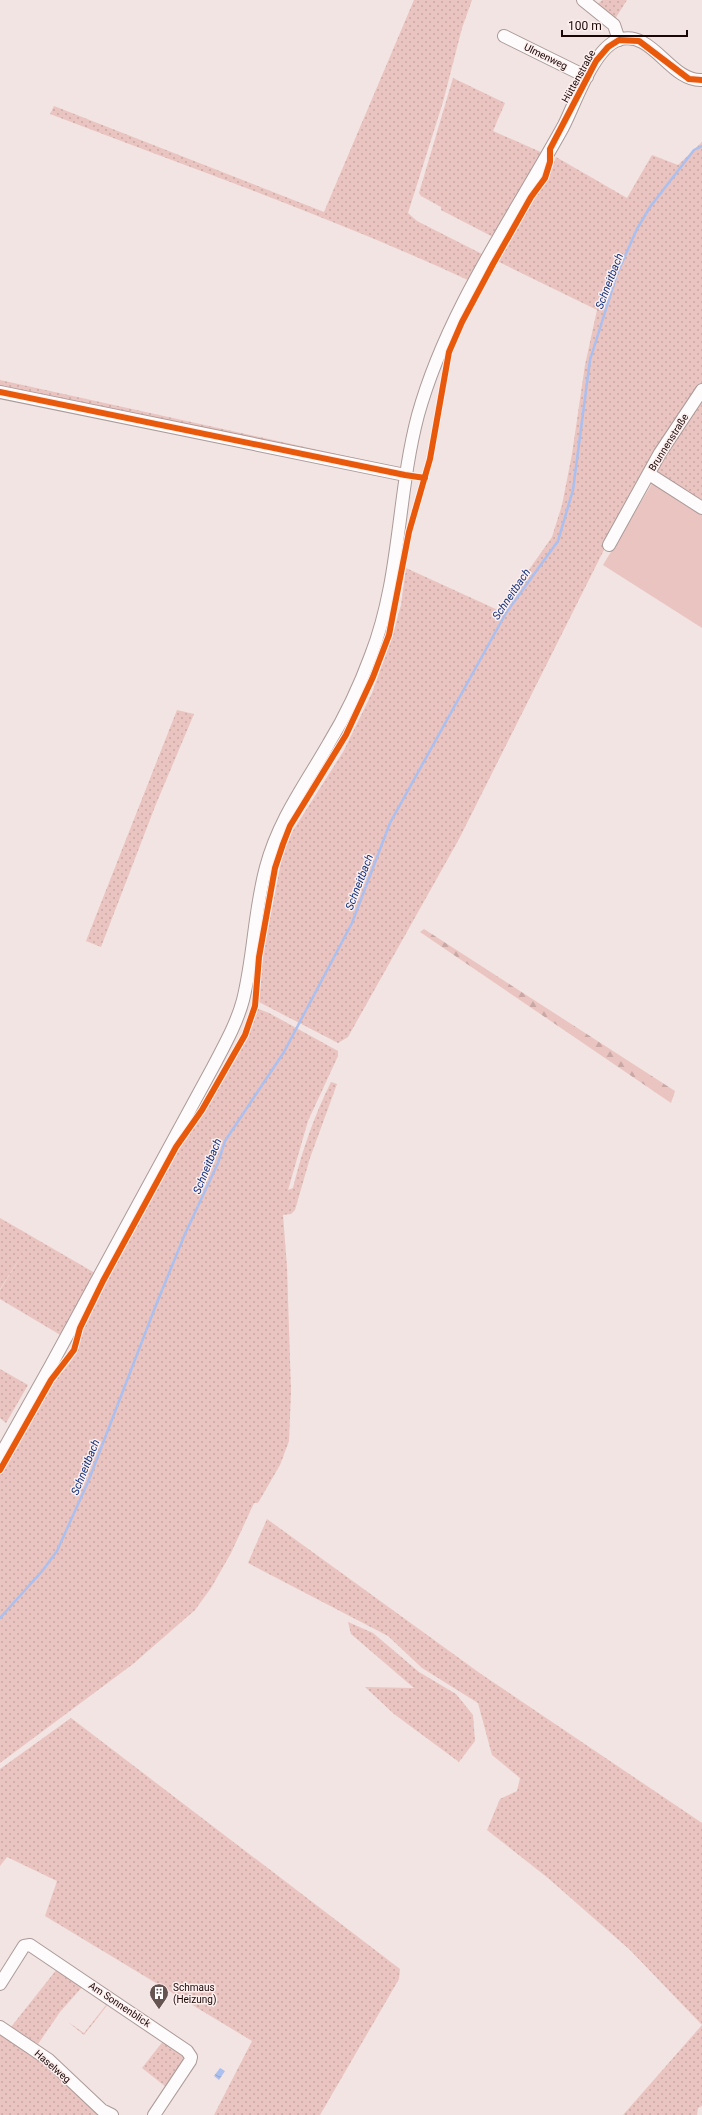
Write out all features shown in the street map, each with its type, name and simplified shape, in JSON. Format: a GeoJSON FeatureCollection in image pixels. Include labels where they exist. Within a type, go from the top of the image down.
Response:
{"type":"FeatureCollection","features":[{"type":"Feature","properties":{"kind":"street"},"geometry":{"type":"LineString","coordinates":[[583,0],[614,25],[619,40],[639,41],[689,79],[702,80]]}},
{"type":"Feature","properties":{"kind":"street","name":"Ulmenweg"},"geometry":{"type":"LineString","coordinates":[[504,36],[587,77]]}},
{"type":"Feature","properties":{"kind":"street","name":"Hüttenstraße"},"geometry":{"type":"LineString","coordinates":[[0,1456],[213,1067],[235,1021],[243,999],[266,866],[281,823],[295,797],[329,743],[359,686],[383,621],[394,567],[405,475],[422,402],[448,334],[486,259],[562,127],[587,77],[602,53],[619,40]]}},
{"type":"Feature","properties":{"kind":"street","name":"Brunnenstraße"},"geometry":{"type":"LineString","coordinates":[[609,545],[648,474],[675,429],[702,390]]}},
{"type":"Feature","properties":{"kind":"street"},"geometry":{"type":"LineString","coordinates":[[0,392],[405,475]]}},
{"type":"Feature","properties":{"kind":"street","name":"Brunnenstraße"},"geometry":{"type":"LineString","coordinates":[[648,474],[702,508]]}},
{"type":"Feature","properties":{"kind":"street","name":"Am Sonnenblick"},"geometry":{"type":"LineString","coordinates":[[0,1984],[24,1946],[30,1945],[188,2051],[190,2061],[154,2115]]}},
{"type":"Feature","properties":{"kind":"street","name":"Haselweg"},"geometry":{"type":"LineString","coordinates":[[0,2026],[49,2060],[107,2112]]}},
{"type":"Feature","properties":{"kind":"green space"},"geometry":{"type":"Polygon","coordinates":[[[414,0],[472,0],[462,28],[443,102],[408,213],[417,221],[484,255],[470,281],[315,215],[50,114],[54,106],[324,212],[414,0]]]}},
{"type":"Feature","properties":{"kind":"green space"},"geometry":{"type":"Polygon","coordinates":[[[602,0],[627,0],[615,19],[597,5],[602,0]]]}},
{"type":"Feature","properties":{"kind":"green space"},"geometry":{"type":"Polygon","coordinates":[[[453,78],[505,103],[493,131],[543,153],[495,238],[441,210],[441,207],[421,196],[419,193],[453,78]]]}},
{"type":"Feature","properties":{"kind":"green space"},"geometry":{"type":"Polygon","coordinates":[[[702,142],[702,384],[643,472],[459,839],[348,1037],[338,1043],[257,1001],[260,969],[283,852],[292,832],[343,752],[372,693],[393,634],[401,605],[406,568],[500,611],[552,537],[562,505],[572,454],[585,365],[597,310],[497,261],[533,198],[548,179],[556,157],[627,198],[652,155],[678,165],[702,142]]]}},
{"type":"Feature","properties":{"kind":"green space"},"geometry":{"type":"Polygon","coordinates":[[[0,380],[396,467],[0,388],[0,380]]]}},
{"type":"Feature","properties":{"kind":"green space"},"geometry":{"type":"Polygon","coordinates":[[[702,395],[702,503],[660,476],[657,472],[662,455],[702,395]]]}},
{"type":"Feature","properties":{"kind":"green space"},"geometry":{"type":"Polygon","coordinates":[[[653,482],[702,514],[702,628],[603,565],[653,482]]]}},
{"type":"Feature","properties":{"kind":"green space"},"geometry":{"type":"Polygon","coordinates":[[[177,710],[194,714],[156,804],[101,947],[86,941],[177,710]]]}},
{"type":"Feature","properties":{"kind":"green space"},"geometry":{"type":"Polygon","coordinates":[[[424,929],[675,1091],[671,1103],[420,932],[424,929]]]}},
{"type":"Feature","properties":{"kind":"green space"},"geometry":{"type":"Polygon","coordinates":[[[256,1008],[269,1013],[338,1051],[338,1056],[308,1121],[288,1190],[293,1188],[309,1134],[331,1082],[337,1084],[310,1158],[295,1210],[291,1214],[283,1215],[287,1267],[291,1391],[289,1441],[280,1465],[258,1503],[254,1503],[231,1553],[211,1588],[195,1610],[133,1664],[0,1763],[0,1474],[48,1390],[73,1358],[82,1327],[94,1303],[184,1138],[206,1107],[224,1076],[241,1043],[256,1008]]]}},
{"type":"Feature","properties":{"kind":"green space"},"geometry":{"type":"Polygon","coordinates":[[[0,1218],[95,1273],[62,1336],[0,1299],[0,1290],[27,1247],[0,1289],[0,1218]]]}},
{"type":"Feature","properties":{"kind":"green space"},"geometry":{"type":"Polygon","coordinates":[[[0,1369],[28,1385],[6,1423],[0,1418],[0,1369]]]}},
{"type":"Feature","properties":{"kind":"green space"},"geometry":{"type":"Polygon","coordinates":[[[267,1519],[481,1674],[702,1823],[702,2025],[630,1950],[548,1878],[487,1830],[500,1799],[517,1791],[520,1778],[492,1755],[478,1703],[422,1668],[388,1636],[248,1563],[267,1519]]]}},
{"type":"Feature","properties":{"kind":"green space"},"geometry":{"type":"Polygon","coordinates":[[[348,1622],[373,1633],[419,1672],[456,1694],[473,1715],[475,1741],[459,1762],[394,1714],[365,1687],[414,1688],[351,1634],[348,1622]]]}},
{"type":"Feature","properties":{"kind":"green space"},"geometry":{"type":"Polygon","coordinates":[[[71,1718],[400,1969],[399,1979],[320,2115],[214,2115],[252,2041],[45,1916],[57,1881],[7,1857],[0,1866],[0,1769],[71,1718]]]}},
{"type":"Feature","properties":{"kind":"green space"},"geometry":{"type":"Polygon","coordinates":[[[57,1969],[83,1986],[60,2012],[38,2044],[11,2027],[57,1969]]]}},
{"type":"Feature","properties":{"kind":"green space"},"geometry":{"type":"Polygon","coordinates":[[[90,1993],[109,2003],[84,2035],[68,2022],[84,2033],[106,2005],[90,1993]]]}},
{"type":"Feature","properties":{"kind":"green space"},"geometry":{"type":"Polygon","coordinates":[[[702,2025],[702,2106],[698,2108],[697,2115],[623,2115],[702,2025]]]}},
{"type":"Feature","properties":{"kind":"green space"},"geometry":{"type":"Polygon","coordinates":[[[0,2031],[61,2076],[100,2115],[0,2115],[0,2031]]]}},
{"type":"Feature","properties":{"kind":"green space"},"geometry":{"type":"Polygon","coordinates":[[[164,2040],[184,2054],[186,2059],[166,2087],[142,2068],[164,2040]]]}},
{"type":"Feature","properties":{"kind":"water"},"geometry":{"type":"Polygon","coordinates":[[[220,2068],[225,2071],[219,2080],[214,2076],[220,2068]]]}},
{"type":"Feature","properties":{"kind":"waterway","name":"Schneitbach"},"geometry":{"type":"LineString","coordinates":[[0,1618],[43,1570],[57,1551],[88,1482],[156,1305],[185,1234],[218,1163],[225,1141],[284,1052],[352,923],[390,823],[506,613],[558,541],[573,490],[590,360],[617,274],[637,229],[650,207],[694,150],[702,146]]}},
{"type":"Feature","properties":{"kind":"cycle path"},"geometry":{"type":"LineString","coordinates":[[0,1470],[51,1380],[74,1350],[80,1328],[103,1281],[176,1147],[202,1110],[245,1035],[255,1006],[259,957],[275,868],[283,844],[290,826],[346,735],[373,677],[389,635],[409,532],[430,459],[449,352],[462,322],[531,197],[545,178],[550,162],[550,149],[596,61],[608,47],[619,40],[639,41],[689,79],[702,80]]}},
{"type":"Feature","properties":{"kind":"cycle path"},"geometry":{"type":"LineString","coordinates":[[0,392],[425,478]]}},
{"type":"Feature","properties":{"kind":"place","name":"Schmaus (Heizung)"},"geometry":{"type":"Point","coordinates":[159,2010]}}]}
